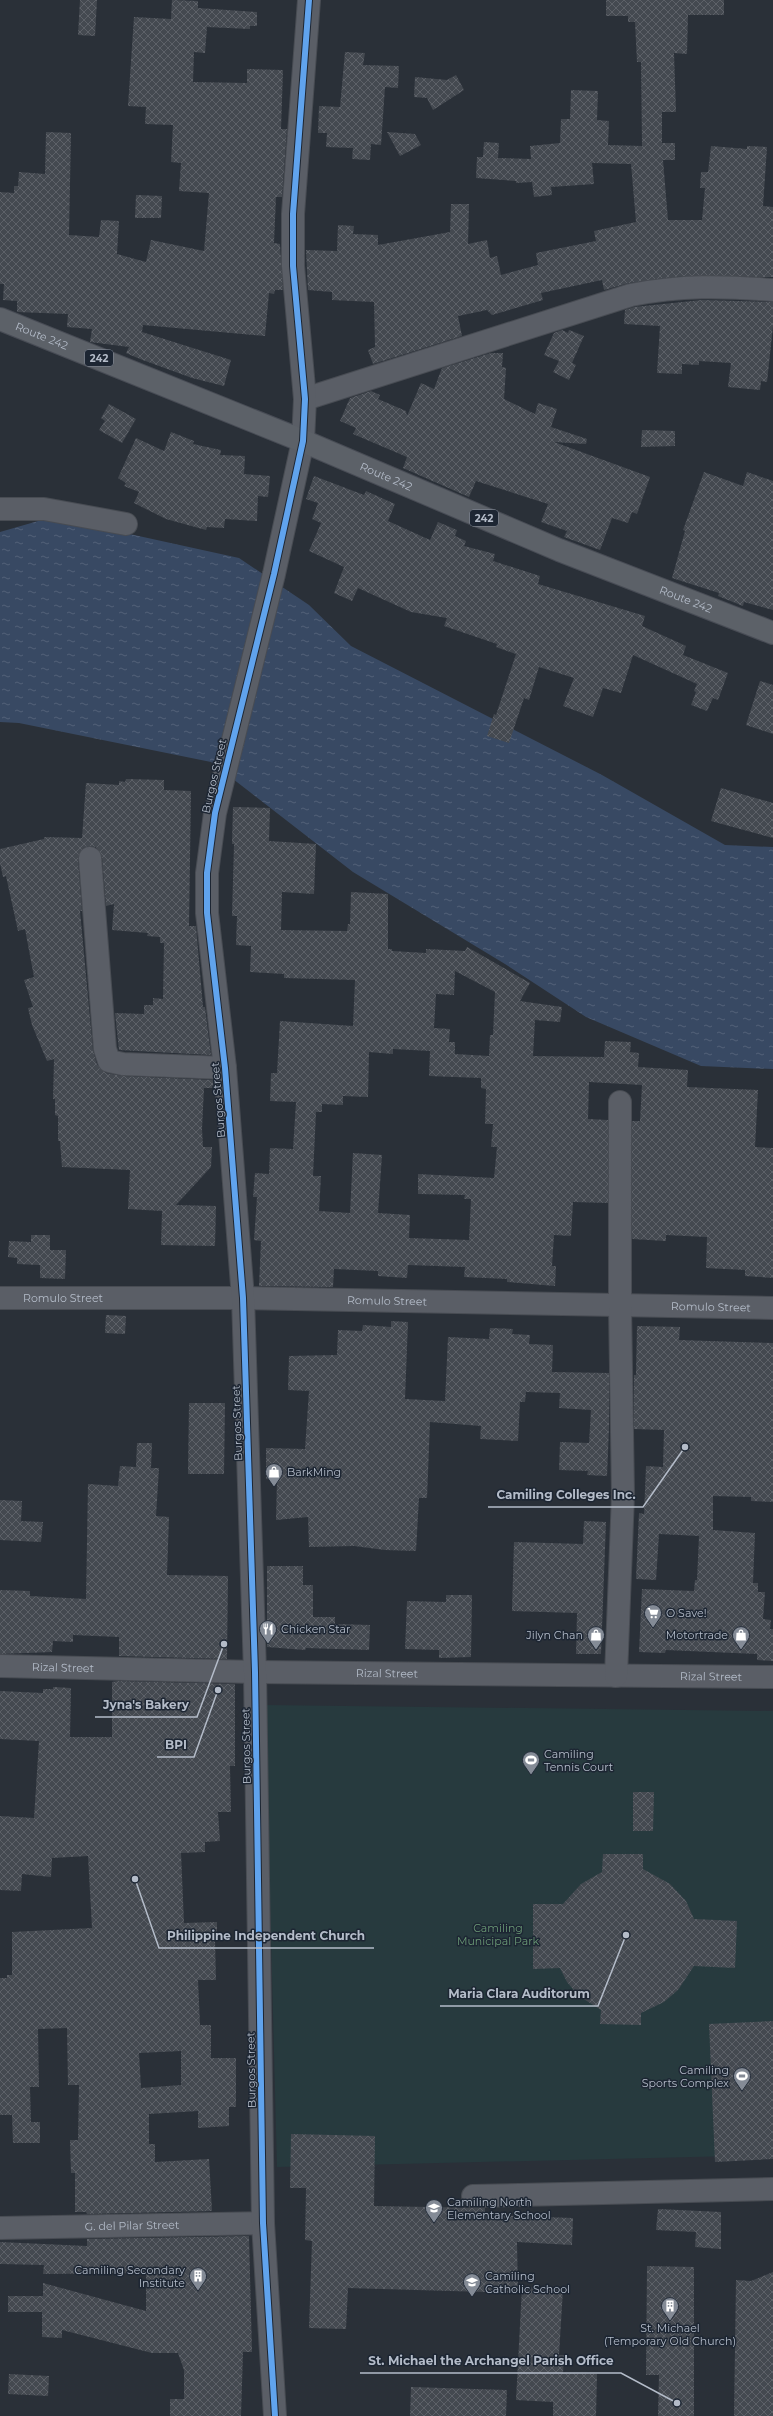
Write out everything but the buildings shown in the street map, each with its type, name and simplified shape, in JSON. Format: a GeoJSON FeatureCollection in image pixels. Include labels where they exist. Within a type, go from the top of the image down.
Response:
{"type":"FeatureCollection","features":[{"type":"Feature","properties":{"kind":"main road","name":"Route 242"},"geometry":{"type":"LineString","coordinates":[[0,319],[304,441],[559,550],[773,633]]}},
{"type":"Feature","properties":{"kind":"street","name":"Burgos Street"},"geometry":{"type":"LineString","coordinates":[[275,2416],[263,2223],[254,1672],[243,1298],[225,1068],[207,913],[207,873],[215,813],[274,574],[304,441],[305,399],[294,266],[293,214],[309,0]]}},
{"type":"Feature","properties":{"kind":"street"},"geometry":{"type":"LineString","coordinates":[[305,399],[631,295],[667,288],[710,286],[773,290]]}},
{"type":"Feature","properties":{"kind":"street"},"geometry":{"type":"LineString","coordinates":[[0,509],[44,509],[126,524]]}},
{"type":"Feature","properties":{"kind":"street"},"geometry":{"type":"LineString","coordinates":[[90,858],[105,1049],[109,1061],[123,1064],[225,1068]]}},
{"type":"Feature","properties":{"kind":"street"},"geometry":{"type":"LineString","coordinates":[[616,1676],[624,1495],[620,1306],[620,1102]]}},
{"type":"Feature","properties":{"kind":"street","name":"Romulo Street"},"geometry":{"type":"LineString","coordinates":[[0,1298],[243,1298],[773,1308]]}},
{"type":"Feature","properties":{"kind":"street","name":"Rizal Street"},"geometry":{"type":"LineString","coordinates":[[0,1666],[254,1672],[773,1677]]}},
{"type":"Feature","properties":{"kind":"street"},"geometry":{"type":"LineString","coordinates":[[473,2196],[773,2190]]}},
{"type":"Feature","properties":{"kind":"street","name":"G. del Pilar Street"},"geometry":{"type":"LineString","coordinates":[[0,2228],[263,2223]]}},
{"type":"Feature","properties":{"kind":"green space","name":"Camiling Municipal Park"},"geometry":{"type":"Polygon","coordinates":[[[265,1705],[773,1711],[773,2155],[277,2167],[265,1705]]]}},
{"type":"Feature","properties":{"kind":"water"},"geometry":{"type":"Polygon","coordinates":[[[52,517],[239,558],[309,605],[351,646],[602,775],[725,845],[773,847],[773,1069],[701,1066],[586,1017],[505,964],[353,872],[211,762],[19,723],[0,722],[0,532],[52,517]]]}},
{"type":"Feature","properties":{"kind":"cycle path"},"geometry":{"type":"LineString","coordinates":[[275,2416],[263,2223],[255,1672],[243,1298],[225,1068],[207,913],[207,873],[215,813],[274,574],[303,441],[305,399],[293,266],[293,214],[309,0]]}},
{"type":"Feature","properties":{"kind":"place","name":"Camiling Colleges Inc."},"geometry":{"type":"Point","coordinates":[685,1447]}},
{"type":"Feature","properties":{"kind":"place","name":"BarkMing"},"geometry":{"type":"Point","coordinates":[274,1487]}},
{"type":"Feature","properties":{"kind":"place","name":"O Save!"},"geometry":{"type":"Point","coordinates":[653,1628]}},
{"type":"Feature","properties":{"kind":"place","name":"Jyna's Bakery"},"geometry":{"type":"Point","coordinates":[224,1644]}},
{"type":"Feature","properties":{"kind":"place","name":"Chicken Star"},"geometry":{"type":"Point","coordinates":[268,1644]}},
{"type":"Feature","properties":{"kind":"place","name":"Jilyn Chan"},"geometry":{"type":"Point","coordinates":[596,1650]}},
{"type":"Feature","properties":{"kind":"place","name":"Motortrade"},"geometry":{"type":"Point","coordinates":[741,1650]}},
{"type":"Feature","properties":{"kind":"place","name":"BPI"},"geometry":{"type":"Point","coordinates":[218,1690]}},
{"type":"Feature","properties":{"kind":"place","name":"Camiling Tennis Court"},"geometry":{"type":"Point","coordinates":[531,1775]}},
{"type":"Feature","properties":{"kind":"place","name":"Philippine Independent Church"},"geometry":{"type":"Point","coordinates":[135,1879]}},
{"type":"Feature","properties":{"kind":"place","name":"Maria Clara Auditorum"},"geometry":{"type":"Point","coordinates":[626,1935]}},
{"type":"Feature","properties":{"kind":"place","name":"Camiling Sports Complex"},"geometry":{"type":"Point","coordinates":[742,2091]}},
{"type":"Feature","properties":{"kind":"place","name":"Camiling North Elementary School"},"geometry":{"type":"Point","coordinates":[434,2223]}},
{"type":"Feature","properties":{"kind":"place","name":"Camiling Secondary Institute"},"geometry":{"type":"Point","coordinates":[198,2291]}},
{"type":"Feature","properties":{"kind":"place","name":"Camiling Catholic School"},"geometry":{"type":"Point","coordinates":[472,2297]}},
{"type":"Feature","properties":{"kind":"place","name":"St. Michael (Temporary Old Church)"},"geometry":{"type":"Point","coordinates":[670,2321]}},
{"type":"Feature","properties":{"kind":"place","name":"St. Michael the Archangel Parish Office"},"geometry":{"type":"Point","coordinates":[677,2403]}}]}
